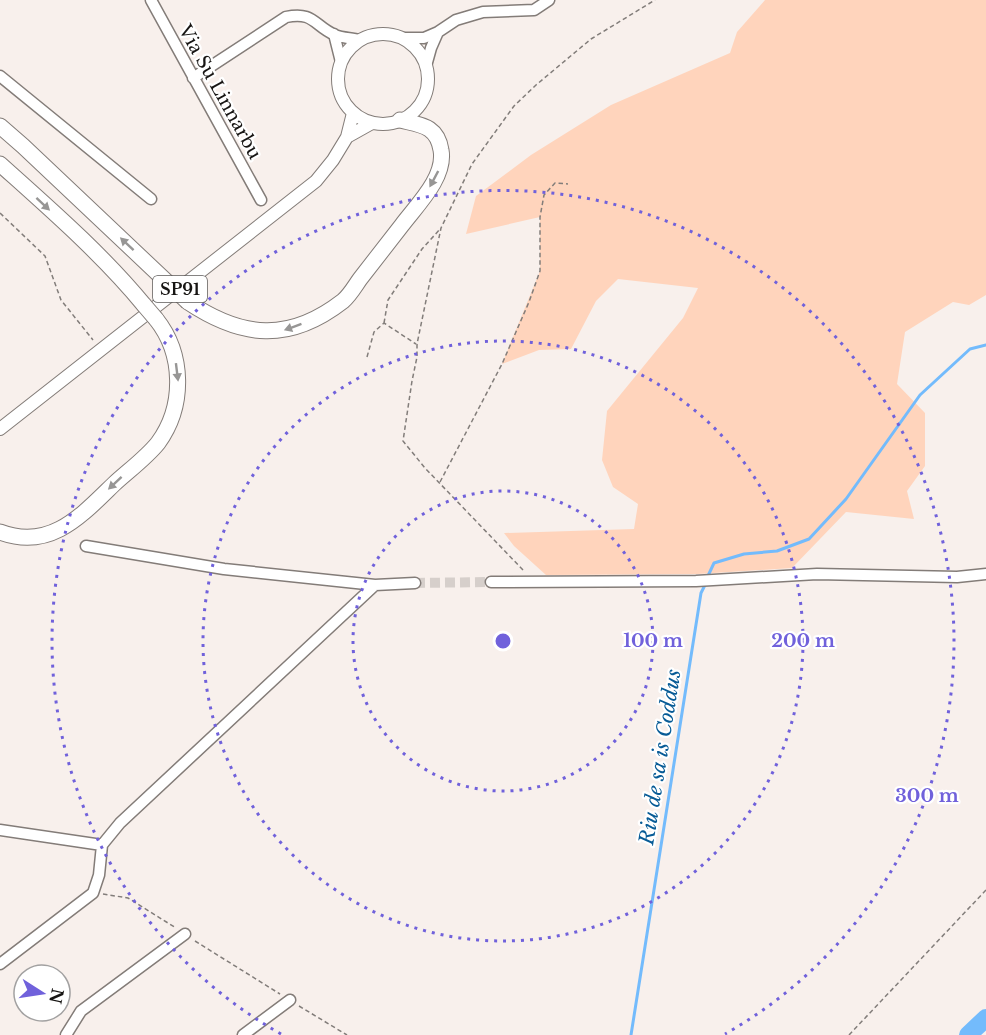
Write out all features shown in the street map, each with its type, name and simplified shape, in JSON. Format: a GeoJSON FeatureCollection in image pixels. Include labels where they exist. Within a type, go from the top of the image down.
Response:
{"type":"FeatureCollection","features":[{"type":"Feature","properties":{"kind":"highway"},"geometry":{"type":"LineString","coordinates":[[0,126],[191,304],[225,323],[242,329],[263,332],[281,331],[298,325],[321,315],[344,300],[411,213],[437,175],[441,152],[435,135],[427,126],[400,120]]}},
{"type":"Feature","properties":{"kind":"highway"},"geometry":{"type":"LineString","coordinates":[[0,164],[129,287],[156,319],[172,348],[179,378],[174,408],[158,443],[83,513],[55,532],[42,537],[27,538],[0,532]]}},
{"type":"Feature","properties":{"kind":"main road"},"geometry":{"type":"LineString","coordinates":[[372,123],[353,112],[344,102],[339,89],[338,75],[341,62],[348,50],[359,40],[374,34],[389,34],[404,38],[414,45],[426,66],[427,84],[422,102],[413,113],[400,120]]}},
{"type":"Feature","properties":{"kind":"main road","name":"SP91"},"geometry":{"type":"LineString","coordinates":[[0,429],[316,181],[333,160],[347,137],[353,112]]}},
{"type":"Feature","properties":{"kind":"main road","name":"SP91"},"geometry":{"type":"LineString","coordinates":[[347,137],[372,123],[386,124],[400,120]]}},
{"type":"Feature","properties":{"kind":"street","name":"Via Su Linnarbu"},"geometry":{"type":"LineString","coordinates":[[151,0],[261,200]]}},
{"type":"Feature","properties":{"kind":"street"},"geometry":{"type":"LineString","coordinates":[[404,38],[424,38],[456,20],[483,12],[534,10],[549,0]]}},
{"type":"Feature","properties":{"kind":"street"},"geometry":{"type":"LineString","coordinates":[[193,78],[286,16],[300,14],[315,20],[334,34],[359,40]]}},
{"type":"Feature","properties":{"kind":"street"},"geometry":{"type":"LineString","coordinates":[[426,66],[438,32]]}},
{"type":"Feature","properties":{"kind":"street"},"geometry":{"type":"LineString","coordinates":[[334,34],[341,62]]}},
{"type":"Feature","properties":{"kind":"street"},"geometry":{"type":"LineString","coordinates":[[0,76],[151,198]]}},
{"type":"Feature","properties":{"kind":"street"},"geometry":{"type":"LineString","coordinates":[[86,546],[224,569],[375,585],[415,583]]}},
{"type":"Feature","properties":{"kind":"street"},"geometry":{"type":"LineString","coordinates":[[491,582],[707,580],[817,574],[957,577],[986,574]]}},
{"type":"Feature","properties":{"kind":"street"},"geometry":{"type":"LineString","coordinates":[[0,964],[93,893],[99,875],[102,845],[120,823],[375,585]]}},
{"type":"Feature","properties":{"kind":"street"},"geometry":{"type":"LineString","coordinates":[[0,830],[102,845]]}},
{"type":"Feature","properties":{"kind":"street"},"geometry":{"type":"LineString","coordinates":[[66,1035],[81,1011],[185,934]]}},
{"type":"Feature","properties":{"kind":"street"},"geometry":{"type":"LineString","coordinates":[[243,1035],[290,1000]]}},
{"type":"Feature","properties":{"kind":"path"},"geometry":{"type":"LineString","coordinates":[[534,581],[440,483],[404,441],[417,344],[441,228],[472,164],[514,106],[591,39],[655,0]]}},
{"type":"Feature","properties":{"kind":"path"},"geometry":{"type":"LineString","coordinates":[[440,483],[502,364],[540,271],[540,217],[544,195],[555,183],[568,184]]}},
{"type":"Feature","properties":{"kind":"path"},"geometry":{"type":"LineString","coordinates":[[0,213],[45,256],[61,300],[101,350]]}},
{"type":"Feature","properties":{"kind":"path"},"geometry":{"type":"LineString","coordinates":[[367,357],[374,332],[384,323],[388,300],[422,249],[441,228]]}},
{"type":"Feature","properties":{"kind":"path"},"geometry":{"type":"LineString","coordinates":[[384,323],[417,344]]}},
{"type":"Feature","properties":{"kind":"path"},"geometry":{"type":"LineString","coordinates":[[849,1035],[986,890]]}},
{"type":"Feature","properties":{"kind":"path"},"geometry":{"type":"LineString","coordinates":[[93,893],[128,898],[347,1035]]}},
{"type":"Feature","properties":{"kind":"shaded area"},"geometry":{"type":"Polygon","coordinates":[[[765,0],[986,0],[986,295],[969,305],[953,302],[905,332],[897,384],[925,413],[925,466],[907,491],[914,519],[846,512],[792,568],[698,574],[546,575],[514,546],[504,533],[634,529],[638,504],[613,487],[602,460],[607,411],[683,318],[698,288],[618,279],[596,301],[571,349],[539,350],[502,364],[540,271],[540,217],[466,234],[476,196],[531,155],[611,105],[730,53],[737,32],[765,0]]]}},
{"type":"Feature","properties":{"kind":"waterway","name":"Riu de sa is Coddus"},"geometry":{"type":"LineString","coordinates":[[707,578],[714,563],[744,554],[777,551],[809,539],[846,499],[920,395],[970,349],[986,345]]}},
{"type":"Feature","properties":{"kind":"waterway","name":"Riu de sa is Coddus"},"geometry":{"type":"LineString","coordinates":[[631,1035],[701,593],[705,585]]}},
{"type":"Feature","properties":{"kind":"waterway"},"geometry":{"type":"LineString","coordinates":[[968,1035],[986,1018]]}},
{"type":"Feature","properties":{"kind":"tunnel"},"geometry":{"type":"LineString","coordinates":[[415,583],[491,582]]}}]}
